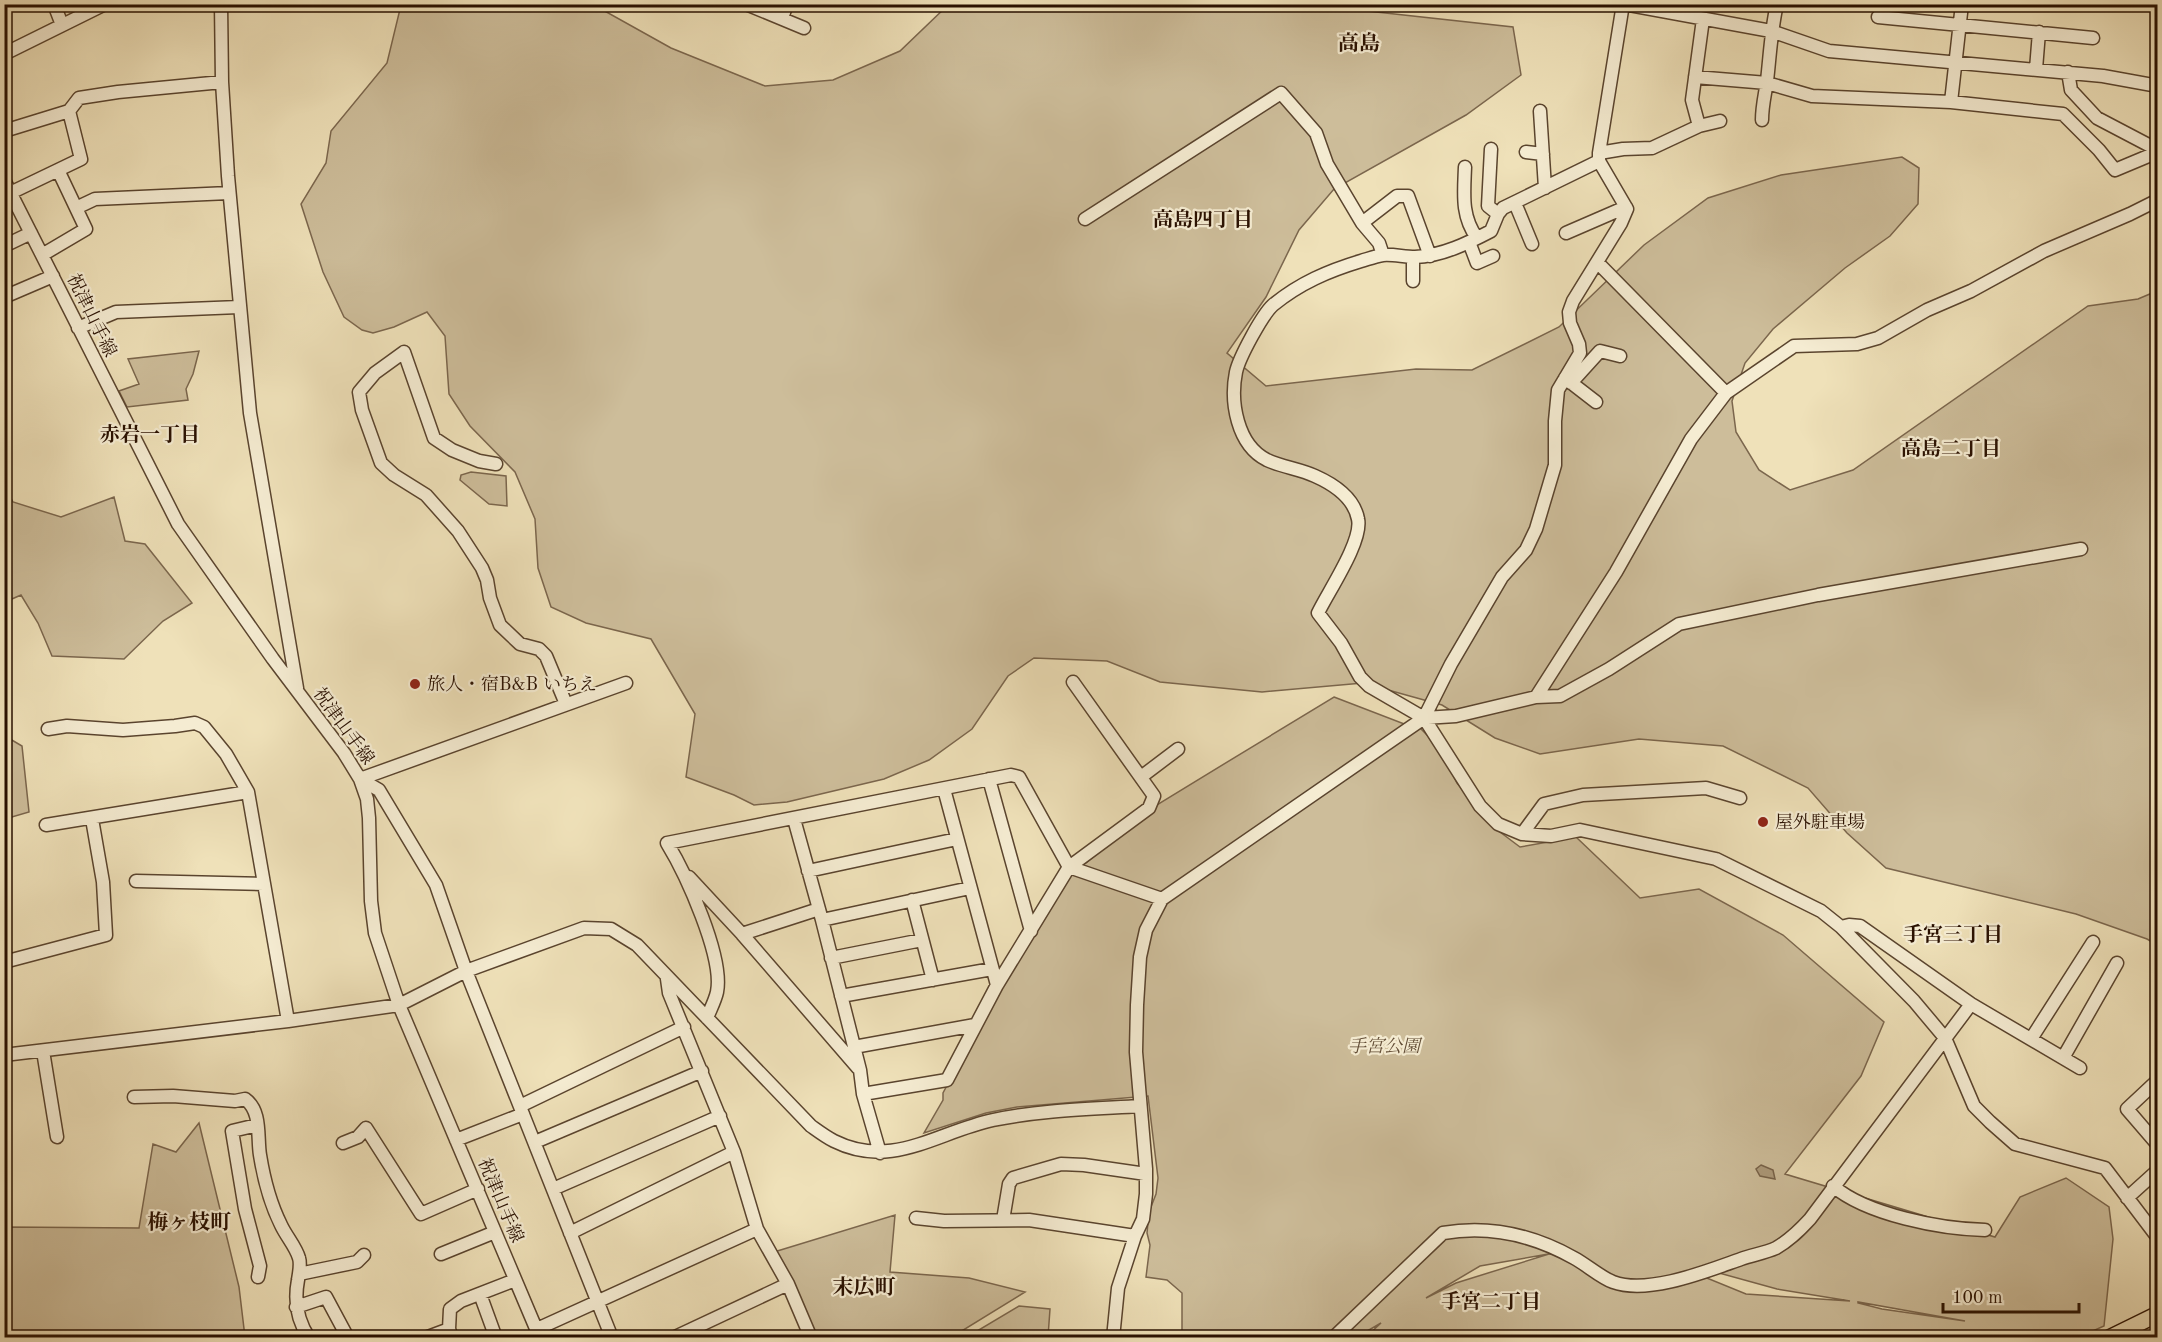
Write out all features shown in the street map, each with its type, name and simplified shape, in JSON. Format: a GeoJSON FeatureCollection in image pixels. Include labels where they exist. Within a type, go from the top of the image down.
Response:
{"type":"FeatureCollection","features":[{"type":"Feature","properties":{"kind":"main road"},"geometry":{"type":"LineString","coordinates":[[2109,1338],[2157,1314]]}},
{"type":"Feature","properties":{"kind":"street"},"geometry":{"type":"LineString","coordinates":[[54,4],[62,25]]}},
{"type":"Feature","properties":{"kind":"street"},"geometry":{"type":"LineString","coordinates":[[4,54],[105,4]]}},
{"type":"Feature","properties":{"kind":"street"},"geometry":{"type":"LineString","coordinates":[[221,4],[222,82],[229,193],[250,413],[298,692]]}},
{"type":"Feature","properties":{"kind":"street"},"geometry":{"type":"LineString","coordinates":[[746,4],[804,28]]}},
{"type":"Feature","properties":{"kind":"street"},"geometry":{"type":"LineString","coordinates":[[782,18],[787,4]]}},
{"type":"Feature","properties":{"kind":"street"},"geometry":{"type":"LineString","coordinates":[[1596,4],[1623,4],[1771,31],[1829,51],[2068,72],[2157,86]]}},
{"type":"Feature","properties":{"kind":"street"},"geometry":{"type":"LineString","coordinates":[[1568,380],[1580,353],[1579,344],[1570,323],[1569,312],[1627,210],[1599,157],[1623,4]]}},
{"type":"Feature","properties":{"kind":"street"},"geometry":{"type":"LineString","coordinates":[[1762,120],[1771,31],[1777,4]]}},
{"type":"Feature","properties":{"kind":"street"},"geometry":{"type":"LineString","coordinates":[[1951,102],[1962,4]]}},
{"type":"Feature","properties":{"kind":"street"},"geometry":{"type":"LineString","coordinates":[[1878,17],[2093,38]]}},
{"type":"Feature","properties":{"kind":"street"},"geometry":{"type":"LineString","coordinates":[[1699,126],[1692,100],[1703,19]]}},
{"type":"Feature","properties":{"kind":"street"},"geometry":{"type":"LineString","coordinates":[[2036,69],[2040,32]]}},
{"type":"Feature","properties":{"kind":"street"},"geometry":{"type":"LineString","coordinates":[[2068,72],[2071,90],[2097,118],[2157,151]]}},
{"type":"Feature","properties":{"kind":"street"},"geometry":{"type":"LineString","coordinates":[[1695,77],[1767,83],[1812,96],[1951,102],[2063,114],[2099,150],[2115,170],[2157,151]]}},
{"type":"Feature","properties":{"kind":"street"},"geometry":{"type":"LineString","coordinates":[[4,131],[69,111],[79,98],[222,82]]}},
{"type":"Feature","properties":{"kind":"street"},"geometry":{"type":"LineString","coordinates":[[1085,219],[1281,93],[1316,133],[1327,164],[1362,223],[1379,243],[1383,255]]}},
{"type":"Feature","properties":{"kind":"street"},"geometry":{"type":"LineString","coordinates":[[8,194],[81,159],[69,111]]}},
{"type":"Feature","properties":{"kind":"street"},"geometry":{"type":"LineString","coordinates":[[1540,111],[1545,188]]}},
{"type":"Feature","properties":{"kind":"street"},"geometry":{"type":"LineString","coordinates":[[1720,121],[1699,126],[1652,148],[1623,149],[1599,157],[1545,188],[1503,208],[1497,214],[1491,231],[1473,240],[1430,256],[1383,255],[1318,276],[1291,290],[1269,309],[1238,360],[1234,381],[1238,420],[1249,446],[1267,460],[1316,476],[1349,498],[1353,504],[1358,520],[1358,530],[1347,559],[1318,613],[1341,643],[1360,677],[1369,686],[1424,718],[1480,806],[1498,824],[1522,834],[1551,836],[1580,830],[1716,859],[1821,911],[1841,927],[1914,1000],[1945,1038],[1974,1107],[2015,1144],[2105,1168],[2157,1238]]}},
{"type":"Feature","properties":{"kind":"street"},"geometry":{"type":"LineString","coordinates":[[1491,148],[1488,206],[1497,214]]}},
{"type":"Feature","properties":{"kind":"street"},"geometry":{"type":"LineString","coordinates":[[1526,152],[1543,154]]}},
{"type":"Feature","properties":{"kind":"street"},"geometry":{"type":"LineString","coordinates":[[1465,167],[1463,208],[1478,263],[1492,256]]}},
{"type":"Feature","properties":{"kind":"street"},"geometry":{"type":"LineString","coordinates":[[42,255],[86,229],[58,170]]}},
{"type":"Feature","properties":{"kind":"street","name":"祝津山手線"},"geometry":{"type":"LineString","coordinates":[[4,180],[8,194],[42,255],[178,524],[344,753],[360,779],[367,799],[369,818],[371,901],[375,933],[399,1005],[538,1333]]}},
{"type":"Feature","properties":{"kind":"street"},"geometry":{"type":"LineString","coordinates":[[76,208],[95,199],[229,193]]}},
{"type":"Feature","properties":{"kind":"street"},"geometry":{"type":"LineString","coordinates":[[1362,223],[1397,196],[1408,196],[1430,256]]}},
{"type":"Feature","properties":{"kind":"street"},"geometry":{"type":"LineString","coordinates":[[1536,697],[1616,572],[1691,439],[1726,393],[1794,346],[1857,344],[1878,338],[1927,310],[1971,291],[2044,251],[2157,200]]}},
{"type":"Feature","properties":{"kind":"street"},"geometry":{"type":"LineString","coordinates":[[1515,203],[1532,244]]}},
{"type":"Feature","properties":{"kind":"street"},"geometry":{"type":"LineString","coordinates":[[1566,233],[1626,207]]}},
{"type":"Feature","properties":{"kind":"street"},"geometry":{"type":"LineString","coordinates":[[4,246],[31,234]]}},
{"type":"Feature","properties":{"kind":"street"},"geometry":{"type":"LineString","coordinates":[[1413,257],[1413,281]]}},
{"type":"Feature","properties":{"kind":"street"},"geometry":{"type":"LineString","coordinates":[[1597,262],[1726,393]]}},
{"type":"Feature","properties":{"kind":"street"},"geometry":{"type":"LineString","coordinates":[[4,297],[52,276]]}},
{"type":"Feature","properties":{"kind":"street"},"geometry":{"type":"LineString","coordinates":[[78,328],[116,312],[239,307]]}},
{"type":"Feature","properties":{"kind":"street"},"geometry":{"type":"LineString","coordinates":[[1113,1338],[1118,1288],[1143,1219],[1146,1174],[1136,1053],[1140,957],[1146,930],[1162,899],[1424,718],[1451,664],[1502,577],[1526,550],[1536,529],[1555,465],[1558,390],[1600,351],[1620,356]]}},
{"type":"Feature","properties":{"kind":"street"},"geometry":{"type":"LineString","coordinates":[[496,464],[479,461],[452,450],[434,438],[404,352],[375,373],[359,392],[362,411],[381,463],[394,475],[426,495],[458,531],[482,568],[500,625],[520,644],[539,649],[546,656],[566,704]]}},
{"type":"Feature","properties":{"kind":"street"},"geometry":{"type":"LineString","coordinates":[[1568,380],[1596,402]]}},
{"type":"Feature","properties":{"kind":"street"},"geometry":{"type":"LineString","coordinates":[[1424,718],[1456,716],[1536,697],[1560,696],[1609,669],[1679,624],[1807,597],[2081,549]]}},
{"type":"Feature","properties":{"kind":"street"},"geometry":{"type":"LineString","coordinates":[[863,1094],[946,1080],[997,985],[1070,867],[1149,808],[1154,796],[1073,682]]}},
{"type":"Feature","properties":{"kind":"street"},"geometry":{"type":"LineString","coordinates":[[360,779],[626,683]]}},
{"type":"Feature","properties":{"kind":"street"},"geometry":{"type":"LineString","coordinates":[[48,729],[67,726],[123,730],[195,723],[204,727],[226,754],[248,792],[288,1021]]}},
{"type":"Feature","properties":{"kind":"street"},"geometry":{"type":"LineString","coordinates":[[1141,777],[1178,749]]}},
{"type":"Feature","properties":{"kind":"street"},"geometry":{"type":"LineString","coordinates":[[707,1018],[717,991],[717,959],[684,872],[667,843],[1011,775],[1019,777],[1070,867],[1162,899]]}},
{"type":"Feature","properties":{"kind":"street"},"geometry":{"type":"LineString","coordinates":[[360,779],[379,790],[436,885],[466,971],[612,1338]]}},
{"type":"Feature","properties":{"kind":"street"},"geometry":{"type":"LineString","coordinates":[[989,779],[1031,931]]}},
{"type":"Feature","properties":{"kind":"street"},"geometry":{"type":"LineString","coordinates":[[1522,834],[1544,804],[1583,795],[1706,788],[1740,798]]}},
{"type":"Feature","properties":{"kind":"street"},"geometry":{"type":"LineString","coordinates":[[944,789],[997,985]]}},
{"type":"Feature","properties":{"kind":"street"},"geometry":{"type":"LineString","coordinates":[[46,825],[248,792]]}},
{"type":"Feature","properties":{"kind":"street"},"geometry":{"type":"LineString","coordinates":[[4,962],[106,935],[103,882],[92,819]]}},
{"type":"Feature","properties":{"kind":"street"},"geometry":{"type":"LineString","coordinates":[[794,819],[880,1153]]}},
{"type":"Feature","properties":{"kind":"street"},"geometry":{"type":"LineString","coordinates":[[808,871],[957,839]]}},
{"type":"Feature","properties":{"kind":"street"},"geometry":{"type":"LineString","coordinates":[[684,872],[742,934],[860,1070]]}},
{"type":"Feature","properties":{"kind":"street"},"geometry":{"type":"LineString","coordinates":[[136,882],[264,884]]}},
{"type":"Feature","properties":{"kind":"street"},"geometry":{"type":"LineString","coordinates":[[742,934],[820,914],[912,900],[969,888]]}},
{"type":"Feature","properties":{"kind":"street"},"geometry":{"type":"LineString","coordinates":[[912,900],[933,980]]}},
{"type":"Feature","properties":{"kind":"street"},"geometry":{"type":"LineString","coordinates":[[1841,927],[1860,926],[1971,1004],[2080,1068]]}},
{"type":"Feature","properties":{"kind":"street"},"geometry":{"type":"LineString","coordinates":[[4,1055],[288,1021],[399,1005],[466,971],[584,928],[611,929],[637,945],[667,979],[811,1126],[834,1141],[861,1151],[880,1153],[908,1149],[993,1120],[1140,1106]]}},
{"type":"Feature","properties":{"kind":"street"},"geometry":{"type":"LineString","coordinates":[[831,958],[922,940]]}},
{"type":"Feature","properties":{"kind":"street"},"geometry":{"type":"LineString","coordinates":[[2031,1039],[2093,942]]}},
{"type":"Feature","properties":{"kind":"street"},"geometry":{"type":"LineString","coordinates":[[2063,1058],[2117,963]]}},
{"type":"Feature","properties":{"kind":"street"},"geometry":{"type":"LineString","coordinates":[[841,996],[992,969]]}},
{"type":"Feature","properties":{"kind":"street"},"geometry":{"type":"LineString","coordinates":[[667,979],[669,993],[734,1152],[757,1229],[788,1284],[812,1338]]}},
{"type":"Feature","properties":{"kind":"street"},"geometry":{"type":"LineString","coordinates":[[1333,1338],[1443,1233],[1463,1230],[1515,1234],[1568,1255],[1612,1282],[1633,1286],[1689,1276],[1774,1248],[1794,1236],[1810,1219],[1971,1004]]}},
{"type":"Feature","properties":{"kind":"street"},"geometry":{"type":"LineString","coordinates":[[854,1047],[975,1025]]}},
{"type":"Feature","properties":{"kind":"street"},"geometry":{"type":"LineString","coordinates":[[456,1140],[521,1110],[684,1027]]}},
{"type":"Feature","properties":{"kind":"street"},"geometry":{"type":"LineString","coordinates":[[43,1051],[57,1137]]}},
{"type":"Feature","properties":{"kind":"street"},"geometry":{"type":"LineString","coordinates":[[535,1142],[702,1071]]}},
{"type":"Feature","properties":{"kind":"street"},"geometry":{"type":"LineString","coordinates":[[2157,1080],[2127,1108],[2157,1145]]}},
{"type":"Feature","properties":{"kind":"street"},"geometry":{"type":"LineString","coordinates":[[134,1097],[173,1096],[245,1100],[252,1104],[256,1115],[268,1194],[280,1224],[300,1258],[296,1307],[303,1330],[309,1338]]}},
{"type":"Feature","properties":{"kind":"street"},"geometry":{"type":"LineString","coordinates":[[553,1188],[720,1116]]}},
{"type":"Feature","properties":{"kind":"street"},"geometry":{"type":"LineString","coordinates":[[257,1125],[232,1131],[245,1209],[260,1266],[258,1277]]}},
{"type":"Feature","properties":{"kind":"street"},"geometry":{"type":"LineString","coordinates":[[343,1143],[358,1137],[366,1128],[421,1214],[478,1189]]}},
{"type":"Feature","properties":{"kind":"street"},"geometry":{"type":"LineString","coordinates":[[570,1233],[734,1152]]}},
{"type":"Feature","properties":{"kind":"street"},"geometry":{"type":"LineString","coordinates":[[1003,1220],[1009,1184],[1013,1178],[1061,1164],[1146,1174]]}},
{"type":"Feature","properties":{"kind":"street"},"geometry":{"type":"LineString","coordinates":[[2127,1198],[2157,1170]]}},
{"type":"Feature","properties":{"kind":"street"},"geometry":{"type":"LineString","coordinates":[[1833,1186],[1855,1202],[1883,1212],[1965,1230],[1985,1230]]}},
{"type":"Feature","properties":{"kind":"street"},"geometry":{"type":"LineString","coordinates":[[916,1218],[944,1221],[1029,1220],[1135,1236]]}},
{"type":"Feature","properties":{"kind":"street"},"geometry":{"type":"LineString","coordinates":[[538,1333],[598,1302],[757,1229]]}},
{"type":"Feature","properties":{"kind":"street"},"geometry":{"type":"LineString","coordinates":[[441,1254],[495,1232]]}},
{"type":"Feature","properties":{"kind":"street"},"geometry":{"type":"LineString","coordinates":[[298,1274],[357,1262],[364,1255]]}},
{"type":"Feature","properties":{"kind":"street"},"geometry":{"type":"LineString","coordinates":[[425,1338],[451,1333],[450,1309],[461,1301],[515,1280]]}},
{"type":"Feature","properties":{"kind":"street"},"geometry":{"type":"LineString","coordinates":[[673,1338],[788,1284]]}},
{"type":"Feature","properties":{"kind":"street"},"geometry":{"type":"LineString","coordinates":[[480,1294],[496,1338]]}},
{"type":"Feature","properties":{"kind":"street"},"geometry":{"type":"LineString","coordinates":[[296,1307],[326,1297],[348,1338]]}},
{"type":"Feature","properties":{"kind":"green space"},"geometry":{"type":"Polygon","coordinates":[[[1337,4],[1358,10],[1513,27],[1521,75],[1466,115],[1334,189],[1299,230],[1266,297],[1227,353],[1266,386],[1416,369],[1472,370],[1559,327],[1644,245],[1708,198],[1781,175],[1902,157],[1919,168],[1918,204],[1890,236],[1845,268],[1773,329],[1745,363],[1732,401],[1736,432],[1759,470],[1790,490],[1853,470],[2088,306],[2138,299],[2157,291],[2157,945],[2147,939],[2076,914],[1886,868],[1847,833],[1808,788],[1723,746],[1639,739],[1540,754],[1495,738],[1442,705],[1363,683],[1262,692],[1160,682],[1107,661],[1034,658],[1008,676],[972,729],[929,760],[884,779],[787,802],[754,805],[686,777],[695,714],[651,639],[586,623],[551,607],[538,568],[535,519],[515,472],[470,426],[449,394],[445,336],[427,312],[394,327],[373,333],[362,330],[344,317],[323,272],[301,204],[326,163],[331,131],[387,63],[401,5],[594,5],[671,48],[765,86],[833,80],[900,51],[948,5],[1337,4]]]}},
{"type":"Feature","properties":{"kind":"green space"},"geometry":{"type":"Polygon","coordinates":[[[199,351],[186,389],[188,400],[127,407],[119,391],[139,384],[128,359],[199,351]]]}},
{"type":"Feature","properties":{"kind":"green space"},"geometry":{"type":"Polygon","coordinates":[[[471,472],[506,476],[507,506],[489,504],[460,480],[461,475],[471,472]]]}},
{"type":"Feature","properties":{"kind":"green space"},"geometry":{"type":"Polygon","coordinates":[[[6,489],[13,502],[61,517],[114,497],[125,541],[145,544],[192,603],[163,621],[124,659],[52,656],[38,623],[21,595],[5,602],[4,490],[6,489]]]}},
{"type":"Feature","properties":{"kind":"green space","name":"手宮公園"},"geometry":{"type":"Polygon","coordinates":[[[1334,697],[1412,727],[1419,727],[1438,746],[1457,783],[1500,832],[1520,847],[1576,837],[1640,898],[1699,889],[1783,935],[1884,1022],[1861,1076],[1785,1174],[1995,1237],[2020,1197],[2066,1178],[2109,1207],[2113,1239],[2104,1326],[2077,1338],[1366,1337],[1381,1323],[1357,1337],[1182,1337],[1182,1293],[1167,1280],[1146,1277],[1150,1245],[1147,1233],[1149,1212],[1156,1194],[1158,1178],[1148,1096],[1017,1107],[986,1113],[924,1133],[943,1100],[943,1093],[1058,879],[1076,871],[1155,806],[1334,697]],[[1571,1250],[1480,1266],[1426,1298],[1456,1283],[1549,1254],[1577,1254],[1571,1250]],[[1701,1268],[1692,1272],[1746,1294],[1850,1301],[1777,1289],[1701,1268]],[[1858,1302],[1882,1309],[1965,1321],[1858,1302]]]}},
{"type":"Feature","properties":{"kind":"green space"},"geometry":{"type":"Polygon","coordinates":[[[5,736],[22,746],[29,812],[5,819],[5,736]]]}},
{"type":"Feature","properties":{"kind":"green space"},"geometry":{"type":"Polygon","coordinates":[[[199,1123],[239,1287],[245,1337],[5,1337],[5,1227],[139,1228],[153,1144],[176,1152],[199,1123]]]}},
{"type":"Feature","properties":{"kind":"green space"},"geometry":{"type":"Polygon","coordinates":[[[895,1215],[890,1272],[969,1278],[1025,1292],[952,1337],[815,1337],[774,1252],[895,1215]]]}},
{"type":"Feature","properties":{"kind":"green space"},"geometry":{"type":"Polygon","coordinates":[[[1019,1306],[1050,1309],[1048,1337],[967,1337],[1019,1306]]]}},
{"type":"Feature","properties":{"kind":"shaded area"},"geometry":{"type":"Polygon","coordinates":[[[1761,1165],[1773,1170],[1775,1179],[1760,1176],[1756,1169],[1761,1165]]]}},
{"type":"Feature","properties":{"kind":"place","name":"旅人・宿B&B いちえ"},"geometry":{"type":"Point","coordinates":[415,684]}},
{"type":"Feature","properties":{"kind":"place","name":"屋外駐車場"},"geometry":{"type":"Point","coordinates":[1763,822]}},
{"type":"Feature","properties":{"kind":"district","name":"高島"},"geometry":{"type":"Point","coordinates":[1359,43]}},
{"type":"Feature","properties":{"kind":"district","name":"高島四丁目"},"geometry":{"type":"Point","coordinates":[1203,219]}},
{"type":"Feature","properties":{"kind":"district","name":"赤岩一丁目"},"geometry":{"type":"Point","coordinates":[150,434]}},
{"type":"Feature","properties":{"kind":"district","name":"高島二丁目"},"geometry":{"type":"Point","coordinates":[1951,448]}},
{"type":"Feature","properties":{"kind":"district","name":"手宮三丁目"},"geometry":{"type":"Point","coordinates":[1953,934]}},
{"type":"Feature","properties":{"kind":"district","name":"梅ヶ枝町"},"geometry":{"type":"Point","coordinates":[189,1222]}},
{"type":"Feature","properties":{"kind":"district","name":"末広町"},"geometry":{"type":"Point","coordinates":[864,1287]}},
{"type":"Feature","properties":{"kind":"district","name":"手宮二丁目"},"geometry":{"type":"Point","coordinates":[1491,1301]}}]}
